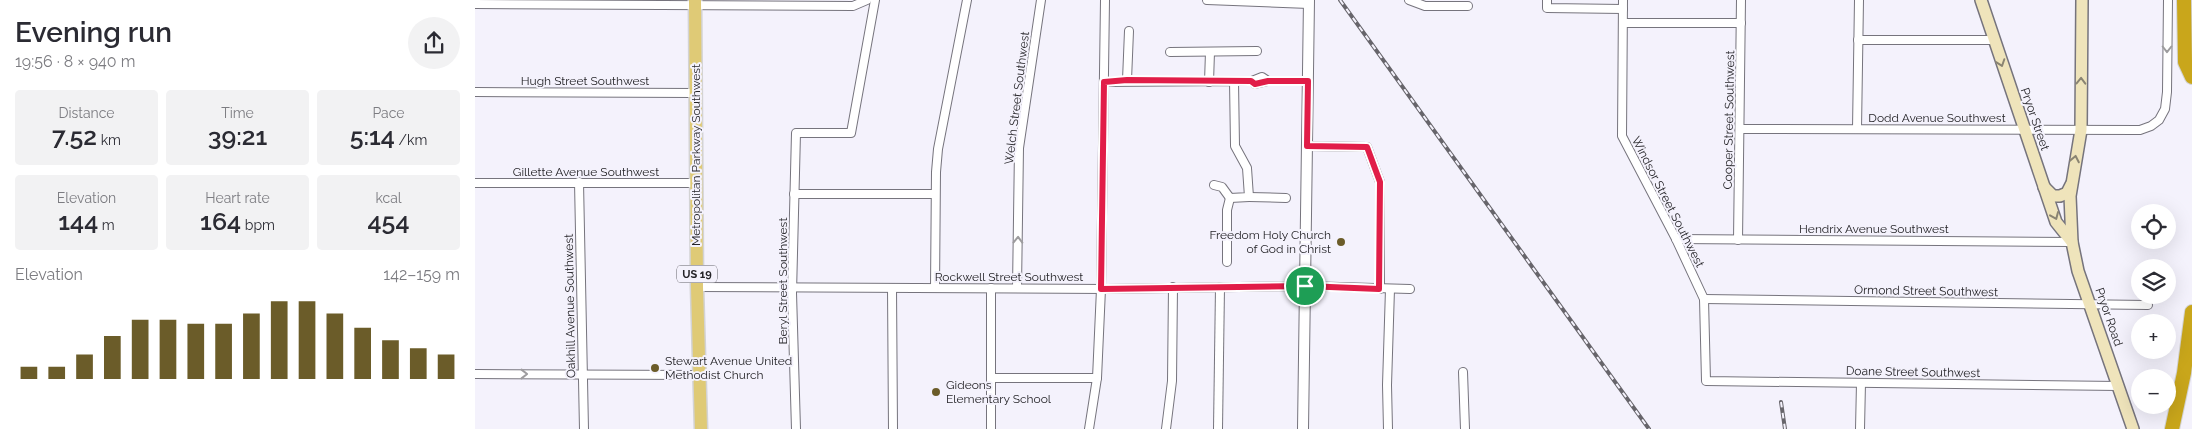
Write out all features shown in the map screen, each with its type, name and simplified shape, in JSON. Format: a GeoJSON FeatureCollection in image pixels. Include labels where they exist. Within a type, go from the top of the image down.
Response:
{"type":"FeatureCollection","features":[{"type":"Feature","properties":{"kind":"highway"},"geometry":{"type":"LineString","coordinates":[[2184,0],[2185,62],[2192,77]]}},
{"type":"Feature","properties":{"kind":"highway"},"geometry":{"type":"LineString","coordinates":[[2173,429],[2192,312]]}},
{"type":"Feature","properties":{"kind":"main road","name":"Pryor Street"},"geometry":{"type":"LineString","coordinates":[[1981,0],[2056,222],[2072,242]]}},
{"type":"Feature","properties":{"kind":"main road","name":"Pryor Road"},"geometry":{"type":"LineString","coordinates":[[2082,0],[2081,130],[2071,184],[2072,242],[2078,271],[2133,429]]}},
{"type":"Feature","properties":{"kind":"main road","name":"Metropolitan Parkway Southwest"},"geometry":{"type":"LineString","coordinates":[[695,2],[697,287],[701,429]]}},
{"type":"Feature","properties":{"kind":"main road"},"geometry":{"type":"LineString","coordinates":[[2043,185],[2053,196],[2060,196],[2067,193],[2071,184]]}},
{"type":"Feature","properties":{"kind":"street"},"geometry":{"type":"LineString","coordinates":[[475,4],[695,2],[853,6],[867,0]]}},
{"type":"Feature","properties":{"kind":"street","name":"Beryl Street Southwest"},"geometry":{"type":"LineString","coordinates":[[796,429],[793,288],[795,133],[851,133],[875,0]]}},
{"type":"Feature","properties":{"kind":"street"},"geometry":{"type":"LineString","coordinates":[[935,288],[935,194],[938,149],[967,0]]}},
{"type":"Feature","properties":{"kind":"street","name":"Welch Street Southwest"},"geometry":{"type":"LineString","coordinates":[[1017,288],[1019,148],[1041,0]]}},
{"type":"Feature","properties":{"kind":"street"},"geometry":{"type":"LineString","coordinates":[[1089,429],[1097,378],[1101,289],[1105,0]]}},
{"type":"Feature","properties":{"kind":"street"},"geometry":{"type":"LineString","coordinates":[[1207,0],[1309,2],[1303,429]]}},
{"type":"Feature","properties":{"kind":"street"},"geometry":{"type":"LineString","coordinates":[[1409,0],[1425,6],[1468,5]]}},
{"type":"Feature","properties":{"kind":"street","name":"Windsor Street Southwest"},"geometry":{"type":"LineString","coordinates":[[1623,0],[1622,136],[1676,239],[1704,299],[1706,381]]}},
{"type":"Feature","properties":{"kind":"street","name":"Cooper Street Southwest"},"geometry":{"type":"LineString","coordinates":[[1738,240],[1741,0]]}},
{"type":"Feature","properties":{"kind":"street"},"geometry":{"type":"LineString","coordinates":[[1857,129],[1859,0]]}},
{"type":"Feature","properties":{"kind":"street","name":"Dodd Avenue Southwest"},"geometry":{"type":"LineString","coordinates":[[1740,129],[2140,130],[2151,126],[2159,120],[2165,109],[2167,92],[2168,0]]}},
{"type":"Feature","properties":{"kind":"street"},"geometry":{"type":"LineString","coordinates":[[1547,4],[1623,9]]}},
{"type":"Feature","properties":{"kind":"street"},"geometry":{"type":"LineString","coordinates":[[1623,23],[1741,23]]}},
{"type":"Feature","properties":{"kind":"street"},"geometry":{"type":"LineString","coordinates":[[1127,80],[1129,31]]}},
{"type":"Feature","properties":{"kind":"street"},"geometry":{"type":"LineString","coordinates":[[1858,40],[1993,40]]}},
{"type":"Feature","properties":{"kind":"street"},"geometry":{"type":"LineString","coordinates":[[1170,52],[1257,51]]}},
{"type":"Feature","properties":{"kind":"street"},"geometry":{"type":"LineString","coordinates":[[1209,52],[1209,82]]}},
{"type":"Feature","properties":{"kind":"street"},"geometry":{"type":"LineString","coordinates":[[1104,82],[1127,80],[1251,81],[1255,84],[1268,81],[1308,81]]}},
{"type":"Feature","properties":{"kind":"street"},"geometry":{"type":"LineString","coordinates":[[1235,81],[1235,146],[1247,168],[1249,197]]}},
{"type":"Feature","properties":{"kind":"street","name":"Hugh Street Southwest"},"geometry":{"type":"LineString","coordinates":[[475,92],[695,93]]}},
{"type":"Feature","properties":{"kind":"street"},"geometry":{"type":"LineString","coordinates":[[1307,146],[1367,147],[1380,182],[1379,289]]}},
{"type":"Feature","properties":{"kind":"street","name":"Oakhill Avenue Southwest"},"geometry":{"type":"LineString","coordinates":[[579,182],[584,429]]}},
{"type":"Feature","properties":{"kind":"street","name":"Gillette Avenue Southwest"},"geometry":{"type":"LineString","coordinates":[[475,183],[696,183]]}},
{"type":"Feature","properties":{"kind":"street"},"geometry":{"type":"LineString","coordinates":[[1215,185],[1222,187],[1230,198]]}},
{"type":"Feature","properties":{"kind":"street"},"geometry":{"type":"LineString","coordinates":[[794,194],[935,194]]}},
{"type":"Feature","properties":{"kind":"street"},"geometry":{"type":"LineString","coordinates":[[1230,198],[1286,198]]}},
{"type":"Feature","properties":{"kind":"street"},"geometry":{"type":"LineString","coordinates":[[1227,262],[1227,210],[1230,198]]}},
{"type":"Feature","properties":{"kind":"street","name":"Hendrix Avenue Southwest"},"geometry":{"type":"LineString","coordinates":[[1676,239],[2072,242]]}},
{"type":"Feature","properties":{"kind":"street","name":"Rockwell Street Southwest"},"geometry":{"type":"LineString","coordinates":[[697,287],[1101,289],[1305,286],[1410,289]]}},
{"type":"Feature","properties":{"kind":"street"},"geometry":{"type":"LineString","coordinates":[[1218,429],[1221,287]]}},
{"type":"Feature","properties":{"kind":"street"},"geometry":{"type":"LineString","coordinates":[[892,288],[893,429]]}},
{"type":"Feature","properties":{"kind":"street"},"geometry":{"type":"LineString","coordinates":[[991,288],[991,429]]}},
{"type":"Feature","properties":{"kind":"street"},"geometry":{"type":"LineString","coordinates":[[1166,429],[1172,381],[1173,288]]}},
{"type":"Feature","properties":{"kind":"street"},"geometry":{"type":"LineString","coordinates":[[1388,429],[1387,385],[1390,289]]}},
{"type":"Feature","properties":{"kind":"street","name":"Ormond Street Southwest"},"geometry":{"type":"LineString","coordinates":[[1704,299],[2148,305]]}},
{"type":"Feature","properties":{"kind":"street"},"geometry":{"type":"LineString","coordinates":[[1463,372],[1465,429]]}},
{"type":"Feature","properties":{"kind":"street"},"geometry":{"type":"LineString","coordinates":[[475,374],[699,375]]}},
{"type":"Feature","properties":{"kind":"street"},"geometry":{"type":"LineString","coordinates":[[992,378],[1097,378]]}},
{"type":"Feature","properties":{"kind":"street","name":"Doane Street Southwest"},"geometry":{"type":"LineString","coordinates":[[1706,381],[2119,386]]}},
{"type":"Feature","properties":{"kind":"street"},"geometry":{"type":"LineString","coordinates":[[1860,429],[1861,383]]}},
{"type":"Feature","properties":{"kind":"railway"},"geometry":{"type":"LineString","coordinates":[[1340,0],[1649,429]]}},
{"type":"Feature","properties":{"kind":"railway"},"geometry":{"type":"LineString","coordinates":[[1781,402],[1785,429]]}},
{"type":"Feature","properties":{"kind":"place","name":"Freedom Holy Church of God in Christ"},"geometry":{"type":"Point","coordinates":[1341,242]}},
{"type":"Feature","properties":{"kind":"place","name":"Stewart Avenue United Methodist Church"},"geometry":{"type":"Point","coordinates":[655,368]}},
{"type":"Feature","properties":{"kind":"place","name":"Gideons Elementary School"},"geometry":{"type":"Point","coordinates":[936,392]}},
{"type":"Feature","properties":{"kind":"route"},"geometry":{"type":"LineString","coordinates":[[1127,80],[1251,81],[1255,84],[1261,84],[1268,81],[1308,81],[1307,146],[1367,147],[1380,182],[1379,289],[1305,286],[1101,289],[1104,82],[1127,80]]}}]}
